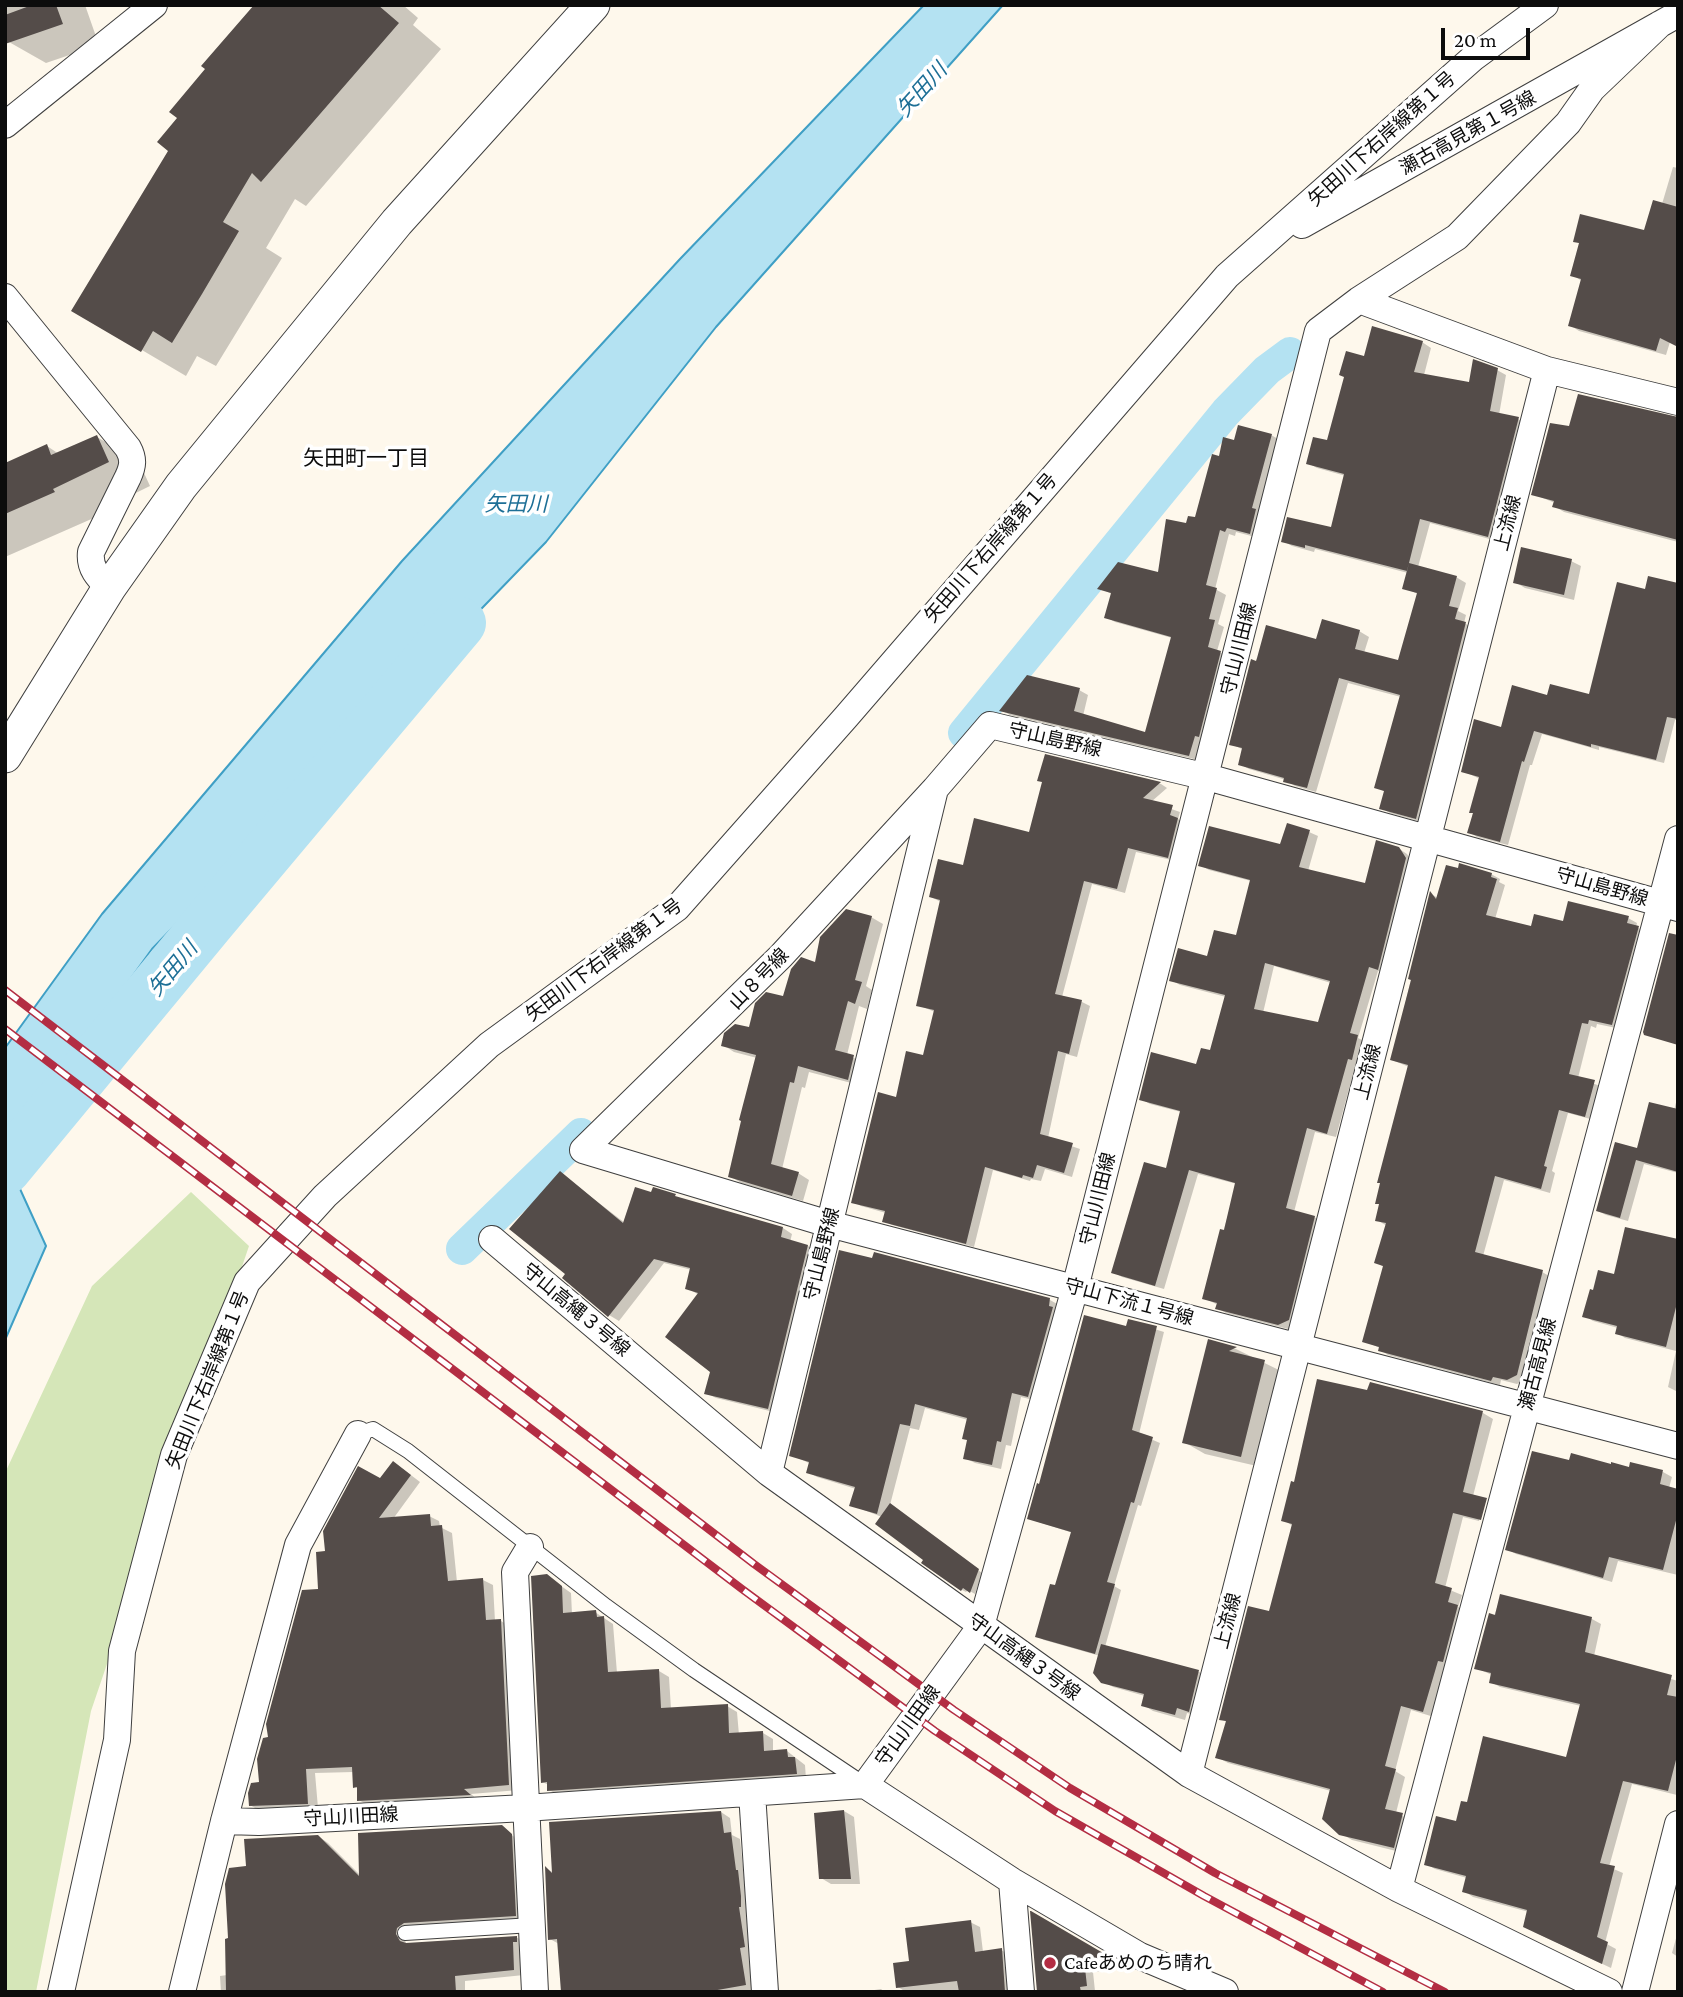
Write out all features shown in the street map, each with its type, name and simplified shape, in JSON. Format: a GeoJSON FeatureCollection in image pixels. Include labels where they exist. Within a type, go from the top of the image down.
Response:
{"type":"FeatureCollection","features":[{"type":"Feature","properties":{"kind":"street"},"geometry":{"type":"LineString","coordinates":[[5,125],[154,5]]}},
{"type":"Feature","properties":{"kind":"street"},"geometry":{"type":"LineString","coordinates":[[5,756],[108,589],[181,486],[388,233],[593,5]]}},
{"type":"Feature","properties":{"kind":"street","name":"矢田川下右岸線第１号"},"geometry":{"type":"LineString","coordinates":[[61,1992],[117,1740],[122,1651],[174,1455],[247,1282],[324,1196],[489,1045],[677,908],[1227,276],[1473,58],[1545,5]]}},
{"type":"Feature","properties":{"kind":"street","name":"瀬古高見第１号線"},"geometry":{"type":"LineString","coordinates":[[1258,250],[1669,19]]}},
{"type":"Feature","properties":{"kind":"street","name":"守山川田線"},"geometry":{"type":"LineString","coordinates":[[224,1821],[259,1822],[525,1808],[865,1785],[981,1626],[1075,1288],[1318,331],[1359,300],[1457,237],[1568,123],[1592,89],[1669,19]]}},
{"type":"Feature","properties":{"kind":"street"},"geometry":{"type":"LineString","coordinates":[[5,297],[128,447],[132,456],[133,465],[128,478],[91,552],[90,562],[93,569],[108,589]]}},
{"type":"Feature","properties":{"kind":"street"},"geometry":{"type":"LineString","coordinates":[[1359,300],[1547,370],[1678,402]]}},
{"type":"Feature","properties":{"kind":"street","name":"上流線"},"geometry":{"type":"LineString","coordinates":[[1189,1774],[1547,370]]}},
{"type":"Feature","properties":{"kind":"street","name":"守山島野線"},"geometry":{"type":"LineString","coordinates":[[769,1473],[935,789],[990,725],[1207,776],[1669,905]]}},
{"type":"Feature","properties":{"kind":"street","name":"山８号線"},"geometry":{"type":"LineString","coordinates":[[578,1155],[781,956],[935,789]]}},
{"type":"Feature","properties":{"kind":"street","name":"瀬古高見線"},"geometry":{"type":"LineString","coordinates":[[1399,1889],[1527,1406],[1669,905],[1678,839]]}},
{"type":"Feature","properties":{"kind":"street","name":"守山下流１号線"},"geometry":{"type":"LineString","coordinates":[[578,1155],[829,1224],[1678,1446]]}},
{"type":"Feature","properties":{"kind":"street","name":"守山高縄３号線"},"geometry":{"type":"LineString","coordinates":[[492,1239],[769,1473],[1189,1774],[1399,1889],[1609,1992]]}},
{"type":"Feature","properties":{"kind":"street"},"geometry":{"type":"LineString","coordinates":[[183,1992],[224,1821],[298,1545],[358,1434]]}},
{"type":"Feature","properties":{"kind":"street"},"geometry":{"type":"LineString","coordinates":[[530,1547],[514,1572],[535,1992]]}},
{"type":"Feature","properties":{"kind":"street"},"geometry":{"type":"LineString","coordinates":[[865,1785],[1012,1881],[1140,1956],[1225,1992]]}},
{"type":"Feature","properties":{"kind":"street"},"geometry":{"type":"LineString","coordinates":[[752,1793],[765,1992]]}},
{"type":"Feature","properties":{"kind":"street"},"geometry":{"type":"LineString","coordinates":[[1635,1992],[1678,1824]]}},
{"type":"Feature","properties":{"kind":"street"},"geometry":{"type":"LineString","coordinates":[[1012,1881],[1021,1992]]}},
{"type":"Feature","properties":{"kind":"lane"},"geometry":{"type":"LineString","coordinates":[[358,1434],[373,1429],[408,1451],[694,1670],[865,1785]]}},
{"type":"Feature","properties":{"kind":"lane"},"geometry":{"type":"LineString","coordinates":[[405,1933],[532,1925]]}},
{"type":"Feature","properties":{"kind":"green space"},"geometry":{"type":"Polygon","coordinates":[[[191,1192],[249,1246],[91,1711],[36,1992],[5,1992],[5,1473],[92,1286],[191,1192]]]}},
{"type":"Feature","properties":{"kind":"water","name":"矢田川"},"geometry":{"type":"Polygon","coordinates":[[[924,5],[1003,5],[716,327],[546,542],[152,949],[5,1153],[5,1048],[102,914],[402,561],[680,259],[924,5]]]}},
{"type":"Feature","properties":{"kind":"water"},"geometry":{"type":"Polygon","coordinates":[[[5,1156],[46,1246],[5,1340],[5,1156]]]}},
{"type":"Feature","properties":{"kind":"building"},"geometry":{"type":"Polygon","coordinates":[[[32,5],[56,5],[63,24],[5,44],[5,15],[32,5]]]}},
{"type":"Feature","properties":{"kind":"building"},"geometry":{"type":"Polygon","coordinates":[[[254,5],[378,5],[399,23],[261,182],[252,173],[223,222],[239,231],[172,343],[153,331],[141,352],[71,311],[168,151],[157,142],[177,118],[169,112],[205,69],[201,66],[254,5]]]}},
{"type":"Feature","properties":{"kind":"building"},"geometry":{"type":"Polygon","coordinates":[[[1653,200],[1678,207],[1678,347],[1660,338],[1656,351],[1568,326],[1581,279],[1570,276],[1579,243],[1573,242],[1580,214],[1644,230],[1653,200]]]}},
{"type":"Feature","properties":{"kind":"building"},"geometry":{"type":"Polygon","coordinates":[[[1372,326],[1423,341],[1414,372],[1469,382],[1473,359],[1498,368],[1490,411],[1519,417],[1488,537],[1420,519],[1407,571],[1305,545],[1305,548],[1281,542],[1287,517],[1331,527],[1344,474],[1306,464],[1313,437],[1327,440],[1344,377],[1339,375],[1346,351],[1364,356],[1372,326]]]}},
{"type":"Feature","properties":{"kind":"building"},"geometry":{"type":"Polygon","coordinates":[[[1578,394],[1678,417],[1678,540],[1552,507],[1554,501],[1531,495],[1550,423],[1569,426],[1578,394]]]}},
{"type":"Feature","properties":{"kind":"building"},"geometry":{"type":"Polygon","coordinates":[[[1238,425],[1272,434],[1252,508],[1256,509],[1250,534],[1227,528],[1225,532],[1220,530],[1206,585],[1217,588],[1209,619],[1215,620],[1208,647],[1221,651],[1199,737],[1195,736],[1189,756],[999,711],[1027,675],[1080,688],[1074,711],[1145,732],[1171,637],[1104,618],[1111,593],[1097,589],[1118,562],[1158,572],[1166,519],[1186,523],[1188,516],[1195,517],[1212,454],[1219,456],[1223,437],[1234,440],[1238,425]]]}},
{"type":"Feature","properties":{"kind":"building"},"geometry":{"type":"Polygon","coordinates":[[[97,435],[109,462],[53,489],[55,492],[5,514],[5,463],[47,444],[51,455],[97,435]]]}},
{"type":"Feature","properties":{"kind":"building"},"geometry":{"type":"Polygon","coordinates":[[[1521,547],[1572,559],[1564,595],[1513,583],[1521,547]]]}},
{"type":"Feature","properties":{"kind":"building"},"geometry":{"type":"Polygon","coordinates":[[[1409,563],[1457,576],[1449,606],[1458,608],[1455,619],[1466,622],[1416,819],[1379,809],[1384,791],[1374,788],[1400,695],[1339,678],[1307,788],[1283,782],[1284,778],[1238,765],[1242,748],[1229,745],[1251,659],[1256,661],[1266,625],[1316,639],[1322,619],[1360,630],[1355,649],[1398,660],[1417,593],[1402,589],[1409,563]]]}},
{"type":"Feature","properties":{"kind":"building"},"geometry":{"type":"Polygon","coordinates":[[[1648,576],[1678,583],[1678,719],[1667,717],[1656,760],[1591,744],[1591,747],[1534,731],[1524,762],[1522,761],[1500,842],[1467,833],[1473,813],[1469,813],[1479,777],[1461,772],[1474,719],[1501,727],[1512,685],[1547,695],[1550,684],[1589,694],[1617,582],[1645,589],[1648,576]]]}},
{"type":"Feature","properties":{"kind":"building"},"geometry":{"type":"Polygon","coordinates":[[[1045,754],[1161,782],[1143,798],[1173,805],[1170,815],[1178,818],[1168,858],[1128,848],[1117,889],[1084,881],[1055,994],[1082,1000],[1069,1054],[1058,1051],[1040,1134],[1073,1143],[1064,1173],[1037,1165],[1033,1178],[1023,1175],[1022,1178],[985,1167],[966,1244],[882,1222],[885,1211],[851,1203],[878,1092],[896,1097],[906,1051],[923,1055],[934,1010],[916,1006],[940,900],[929,897],[938,859],[963,865],[974,818],[1029,832],[1042,782],[1037,781],[1045,754]]]}},
{"type":"Feature","properties":{"kind":"building"},"geometry":{"type":"Polygon","coordinates":[[[1287,823],[1310,830],[1299,867],[1365,883],[1376,840],[1399,847],[1406,858],[1378,970],[1369,967],[1350,1033],[1358,1035],[1352,1060],[1348,1059],[1327,1134],[1307,1128],[1286,1208],[1315,1216],[1289,1320],[1278,1325],[1215,1309],[1217,1303],[1202,1299],[1220,1229],[1224,1230],[1235,1183],[1189,1170],[1155,1286],[1111,1273],[1144,1162],[1166,1168],[1180,1111],[1139,1100],[1151,1052],[1196,1064],[1201,1048],[1210,1050],[1225,995],[1169,981],[1178,948],[1207,956],[1214,930],[1236,935],[1250,880],[1198,866],[1209,826],[1280,844],[1287,823]],[[1265,963],[1254,1009],[1318,1022],[1330,981],[1265,963]]]}},
{"type":"Feature","properties":{"kind":"building"},"geometry":{"type":"Polygon","coordinates":[[[1459,863],[1492,873],[1491,877],[1497,879],[1486,915],[1531,926],[1534,914],[1563,921],[1568,901],[1629,916],[1627,923],[1639,926],[1612,1025],[1589,1020],[1588,1024],[1582,1023],[1569,1074],[1595,1080],[1585,1117],[1559,1110],[1544,1166],[1547,1167],[1541,1189],[1495,1176],[1475,1252],[1543,1270],[1517,1375],[1507,1380],[1493,1377],[1491,1381],[1378,1351],[1379,1347],[1362,1342],[1383,1266],[1374,1263],[1386,1223],[1375,1221],[1379,1204],[1375,1204],[1380,1183],[1377,1183],[1408,1065],[1390,1060],[1430,891],[1436,899],[1446,865],[1458,868],[1459,863]]]}},
{"type":"Feature","properties":{"kind":"building"},"geometry":{"type":"Polygon","coordinates":[[[846,909],[872,916],[855,980],[862,982],[855,1004],[848,1001],[835,1050],[854,1055],[848,1080],[798,1066],[794,1083],[790,1082],[771,1164],[799,1172],[792,1196],[728,1177],[756,1055],[721,1046],[724,1033],[735,1024],[749,1027],[755,1003],[766,992],[783,996],[791,969],[801,957],[815,962],[820,937],[846,909]]]}},
{"type":"Feature","properties":{"kind":"building"},"geometry":{"type":"Polygon","coordinates":[[[1669,933],[1678,935],[1678,1045],[1644,1035],[1643,1032],[1669,933]]]}},
{"type":"Feature","properties":{"kind":"building"},"geometry":{"type":"Polygon","coordinates":[[[1649,1102],[1678,1109],[1678,1172],[1636,1160],[1620,1218],[1596,1211],[1615,1142],[1637,1148],[1649,1102]]]}},
{"type":"Feature","properties":{"kind":"building"},"geometry":{"type":"Polygon","coordinates":[[[560,1171],[623,1223],[635,1187],[651,1192],[653,1187],[676,1194],[675,1196],[783,1227],[781,1237],[808,1245],[768,1409],[704,1394],[710,1372],[665,1337],[698,1293],[685,1289],[690,1268],[654,1259],[608,1317],[562,1278],[565,1274],[509,1229],[560,1171]]]}},
{"type":"Feature","properties":{"kind":"building"},"geometry":{"type":"Polygon","coordinates":[[[1625,1227],[1678,1239],[1678,1299],[1666,1347],[1615,1334],[1617,1326],[1582,1317],[1598,1270],[1614,1274],[1625,1227]]]}},
{"type":"Feature","properties":{"kind":"building"},"geometry":{"type":"Polygon","coordinates":[[[839,1250],[872,1258],[874,1252],[1050,1298],[1049,1306],[1053,1307],[1028,1397],[1012,1393],[1001,1442],[997,1441],[992,1465],[963,1459],[967,1440],[962,1439],[967,1418],[915,1404],[910,1426],[900,1424],[877,1514],[849,1506],[855,1487],[806,1473],[809,1462],[789,1456],[839,1250]]]}},
{"type":"Feature","properties":{"kind":"building"},"geometry":{"type":"Polygon","coordinates":[[[1084,1315],[1126,1326],[1128,1319],[1157,1326],[1132,1430],[1153,1437],[1107,1582],[1115,1584],[1095,1654],[1035,1637],[1050,1584],[1055,1585],[1071,1532],[1027,1519],[1037,1483],[1039,1484],[1084,1315]]]}},
{"type":"Feature","properties":{"kind":"building"},"geometry":{"type":"Polygon","coordinates":[[[1208,1339],[1237,1347],[1229,1351],[1265,1360],[1241,1457],[1182,1443],[1208,1339]]]}},
{"type":"Feature","properties":{"kind":"building"},"geometry":{"type":"Polygon","coordinates":[[[1317,1379],[1367,1390],[1370,1382],[1483,1411],[1463,1492],[1487,1498],[1481,1520],[1453,1513],[1435,1583],[1452,1588],[1448,1602],[1458,1605],[1443,1662],[1438,1661],[1423,1712],[1401,1706],[1385,1766],[1396,1769],[1385,1809],[1403,1813],[1394,1848],[1339,1835],[1322,1819],[1330,1789],[1215,1758],[1226,1721],[1219,1720],[1248,1606],[1269,1611],[1292,1524],[1281,1521],[1291,1481],[1294,1482],[1317,1379]]]}},
{"type":"Feature","properties":{"kind":"building"},"geometry":{"type":"Polygon","coordinates":[[[1532,1451],[1569,1460],[1571,1453],[1611,1464],[1629,1467],[1630,1462],[1663,1470],[1660,1484],[1678,1489],[1678,1513],[1663,1570],[1609,1557],[1603,1578],[1505,1550],[1532,1451]]]}},
{"type":"Feature","properties":{"kind":"building"},"geometry":{"type":"Polygon","coordinates":[[[393,1461],[411,1475],[379,1518],[430,1514],[431,1526],[442,1525],[448,1581],[483,1578],[486,1620],[501,1619],[509,1785],[464,1789],[471,1795],[357,1801],[352,1767],[306,1769],[308,1804],[249,1806],[248,1793],[251,1783],[259,1782],[257,1759],[263,1738],[268,1737],[266,1724],[302,1590],[318,1589],[316,1552],[325,1551],[323,1531],[358,1466],[380,1478],[393,1461]]]}},
{"type":"Feature","properties":{"kind":"building"},"geometry":{"type":"Polygon","coordinates":[[[890,1503],[979,1569],[970,1593],[963,1588],[961,1591],[921,1563],[923,1560],[875,1524],[890,1503]]]}},
{"type":"Feature","properties":{"kind":"building"},"geometry":{"type":"Polygon","coordinates":[[[547,1574],[562,1586],[563,1613],[596,1610],[597,1617],[604,1616],[608,1672],[659,1669],[661,1708],[728,1704],[729,1733],[763,1731],[764,1751],[787,1749],[788,1757],[795,1757],[797,1774],[547,1791],[547,1782],[541,1783],[531,1576],[547,1574]]]}},
{"type":"Feature","properties":{"kind":"building"},"geometry":{"type":"Polygon","coordinates":[[[1500,1594],[1592,1617],[1585,1652],[1672,1675],[1667,1695],[1678,1697],[1678,1752],[1668,1791],[1623,1781],[1600,1863],[1615,1866],[1597,1937],[1608,1942],[1602,1964],[1523,1927],[1527,1910],[1462,1892],[1466,1876],[1424,1865],[1436,1816],[1456,1821],[1461,1801],[1467,1802],[1483,1736],[1566,1757],[1580,1704],[1489,1683],[1491,1673],[1474,1669],[1489,1613],[1495,1615],[1500,1594]]]}},
{"type":"Feature","properties":{"kind":"building"},"geometry":{"type":"Polygon","coordinates":[[[1101,1644],[1199,1670],[1189,1712],[1177,1708],[1175,1715],[1141,1706],[1144,1694],[1101,1683],[1093,1673],[1101,1644]]]}},
{"type":"Feature","properties":{"kind":"building"},"geometry":{"type":"Polygon","coordinates":[[[844,1810],[851,1879],[819,1879],[814,1813],[844,1810]]]}},
{"type":"Feature","properties":{"kind":"building"},"geometry":{"type":"Polygon","coordinates":[[[721,1811],[724,1833],[731,1832],[738,1870],[741,1896],[739,1907],[745,1947],[740,1948],[746,1985],[706,1992],[561,1992],[557,1939],[548,1940],[545,1866],[552,1873],[549,1822],[721,1811]]]}},
{"type":"Feature","properties":{"kind":"building"},"geometry":{"type":"Polygon","coordinates":[[[502,1825],[512,1834],[516,1916],[404,1923],[397,1928],[396,1934],[400,1941],[406,1943],[517,1936],[517,1942],[513,1942],[514,1970],[455,1976],[456,1992],[226,1992],[225,1939],[228,1938],[225,1884],[229,1868],[246,1866],[244,1839],[318,1835],[359,1876],[358,1833],[502,1825]]]}},
{"type":"Feature","properties":{"kind":"building"},"geometry":{"type":"Polygon","coordinates":[[[1030,1911],[1122,1964],[1085,1968],[1087,1986],[1080,1987],[1081,1992],[1037,1992],[1030,1911]]]}},
{"type":"Feature","properties":{"kind":"building"},"geometry":{"type":"Polygon","coordinates":[[[971,1920],[975,1952],[1002,1948],[1005,1992],[959,1992],[957,1981],[896,1988],[893,1963],[909,1961],[905,1928],[971,1920]]]}},
{"type":"Feature","properties":{"kind":"waterway"},"geometry":{"type":"LineString","coordinates":[[964,733],[1226,412],[1267,370],[1290,353]]}},
{"type":"Feature","properties":{"kind":"waterway","name":"矢田川"},"geometry":{"type":"LineString","coordinates":[[5,1169],[460,623]]}},
{"type":"Feature","properties":{"kind":"waterway"},"geometry":{"type":"LineString","coordinates":[[462,1249],[581,1134]]}},
{"type":"Feature","properties":{"kind":"railway"},"geometry":{"type":"LineString","coordinates":[[5,990],[754,1564],[954,1710],[1070,1788],[1215,1873],[1445,1992]]}},
{"type":"Feature","properties":{"kind":"railway"},"geometry":{"type":"LineString","coordinates":[[5,1029],[742,1589],[935,1731],[1055,1811],[1204,1896],[1383,1992]]}},
{"type":"Feature","properties":{"kind":"place","name":"Cafeあめのち晴れ"},"geometry":{"type":"Point","coordinates":[1050,1963]}},
{"type":"Feature","properties":{"kind":"district","name":"矢田町一丁目"},"geometry":{"type":"Point","coordinates":[366,459]}}]}
